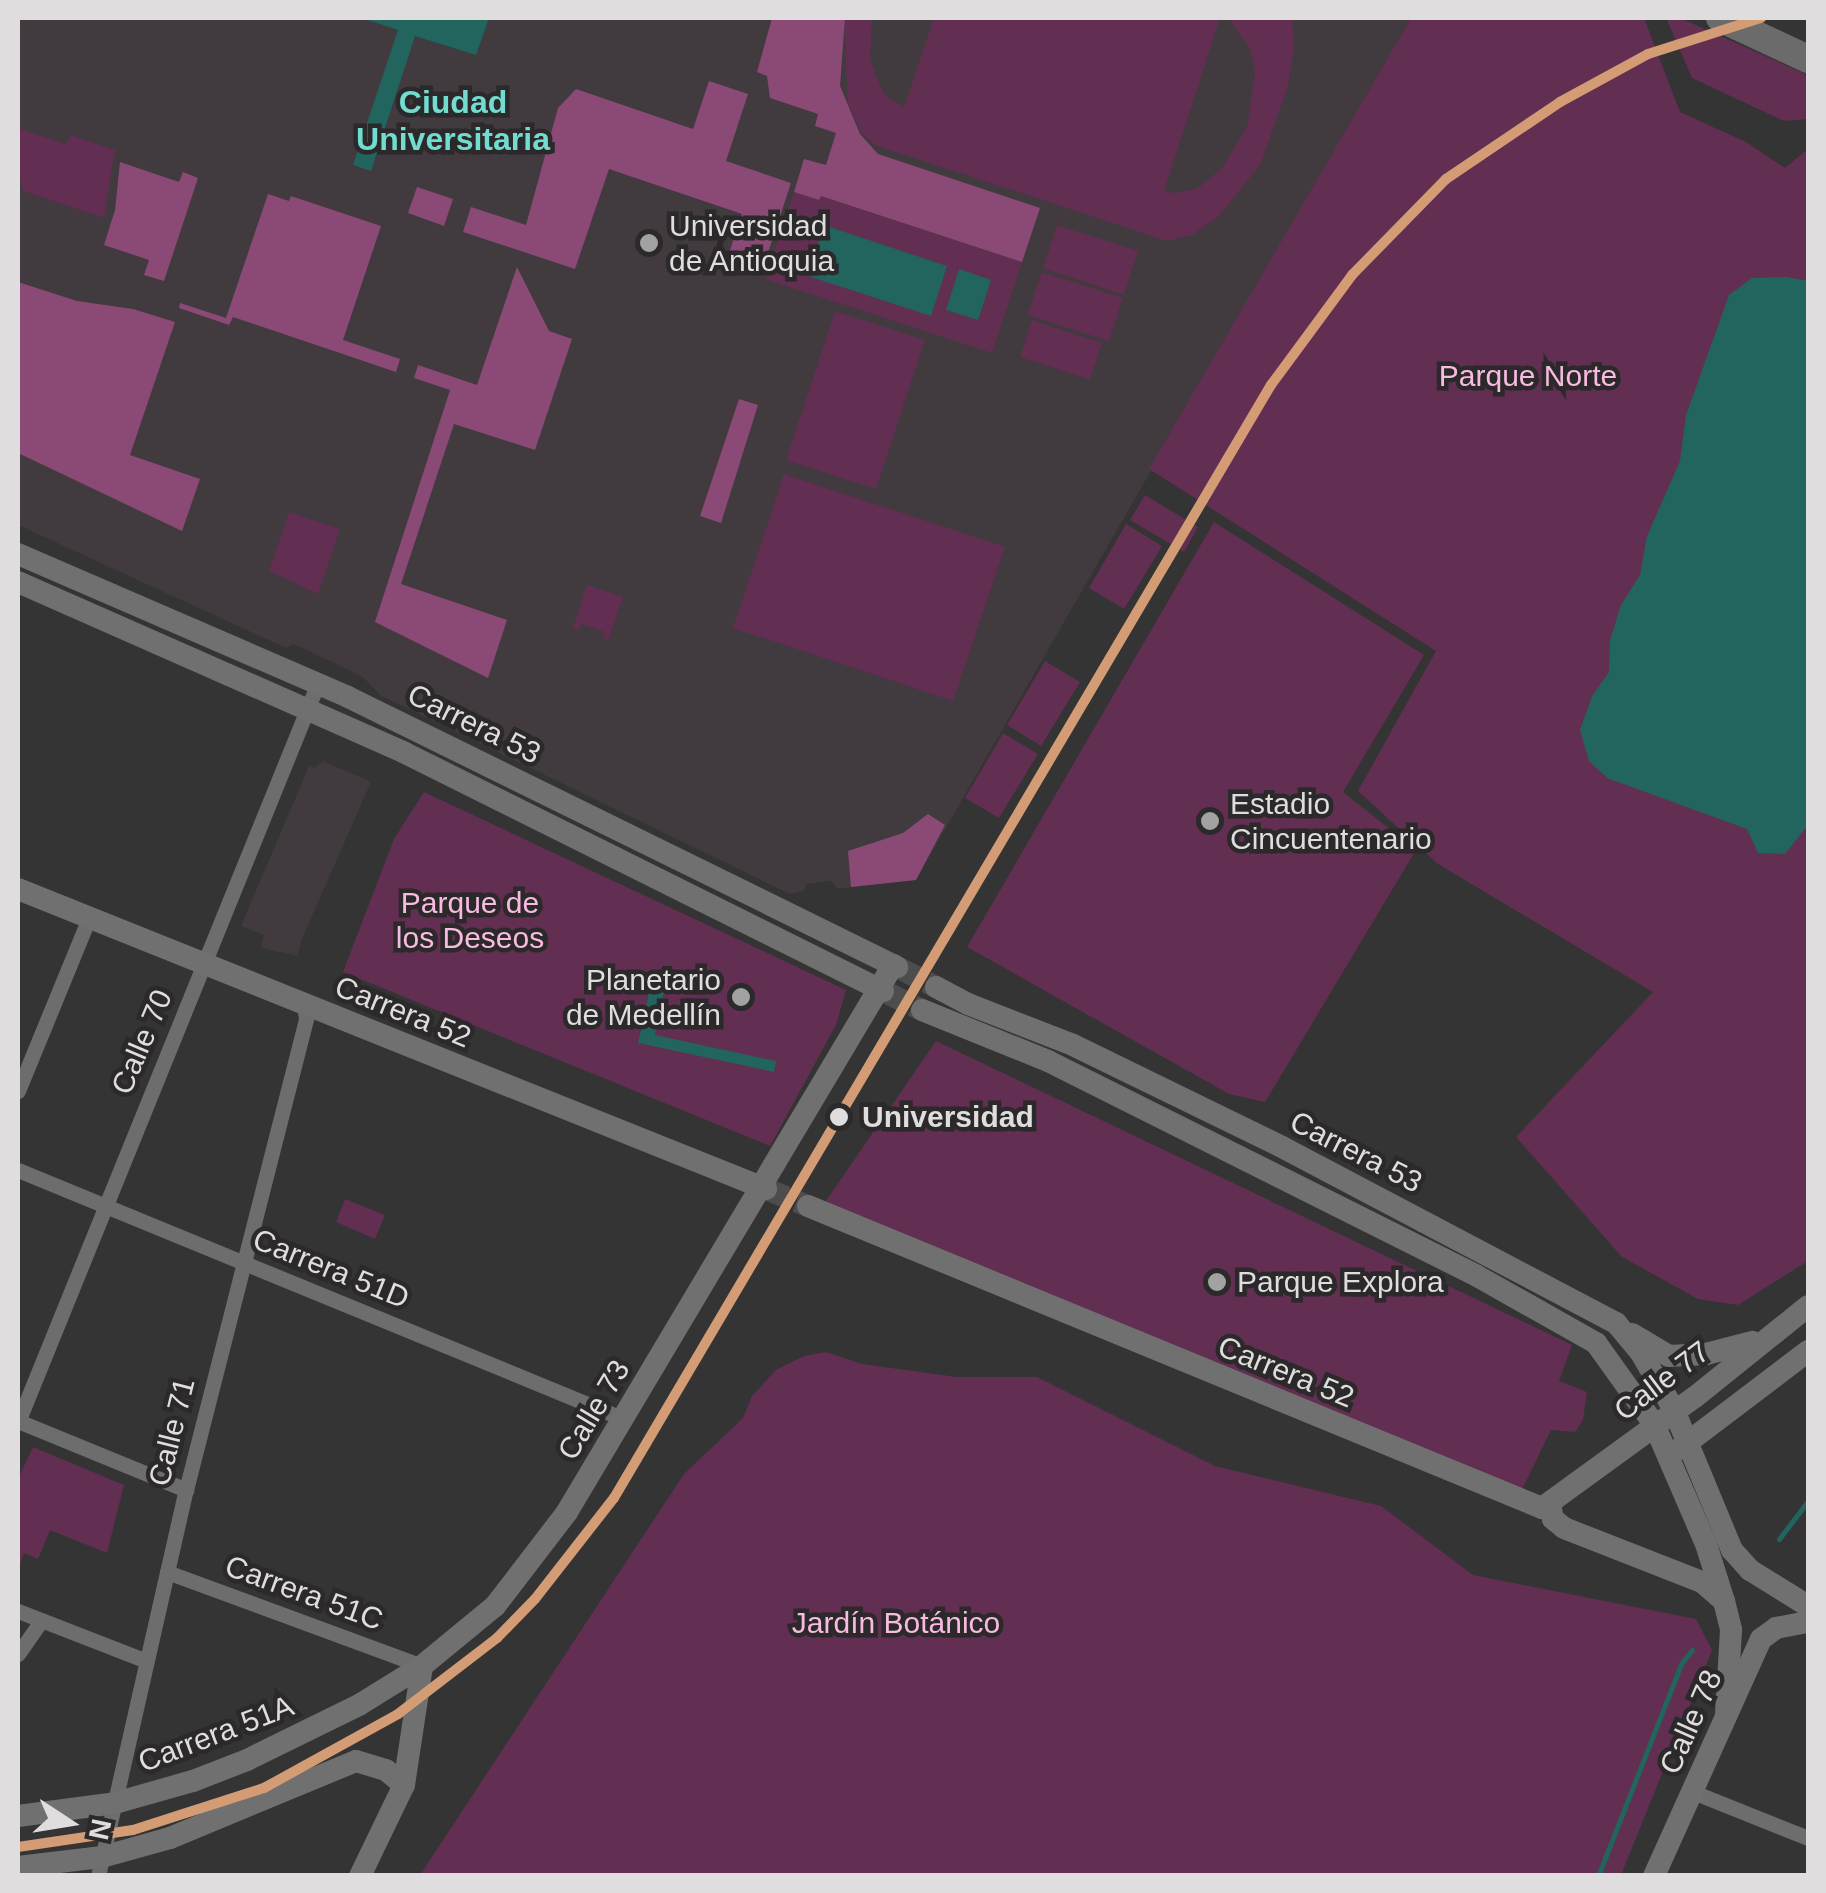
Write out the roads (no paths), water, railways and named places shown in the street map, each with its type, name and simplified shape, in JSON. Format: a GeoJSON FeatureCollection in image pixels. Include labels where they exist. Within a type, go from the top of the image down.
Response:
{"type":"FeatureCollection","features":[{"type":"Feature","properties":{"kind":"highway"},"geometry":{"type":"LineString","coordinates":[[1720,18],[1808,59]]}},
{"type":"Feature","properties":{"kind":"main road","name":"Carrera 53"},"geometry":{"type":"LineString","coordinates":[[18,554],[318,684],[895,966]]}},
{"type":"Feature","properties":{"kind":"main road","name":"Carrera 53"},"geometry":{"type":"LineString","coordinates":[[18,582],[307,706],[880,990]]}},
{"type":"Feature","properties":{"kind":"main road","name":"Carrera 52"},"geometry":{"type":"LineString","coordinates":[[18,889],[763,1188]]}},
{"type":"Feature","properties":{"kind":"main road","name":"Calle 73"},"geometry":{"type":"LineString","coordinates":[[422,1666],[495,1606],[527,1570],[624,1419],[895,966]]}},
{"type":"Feature","properties":{"kind":"main road","name":"Carrera 53"},"geometry":{"type":"LineString","coordinates":[[936,987],[968,1004],[1073,1045],[1282,1147],[1616,1323],[1641,1353],[1689,1443]]}},
{"type":"Feature","properties":{"kind":"main road","name":"Carrera 53"},"geometry":{"type":"LineString","coordinates":[[922,1010],[1048,1061],[1521,1300],[1596,1343],[1654,1424]]}},
{"type":"Feature","properties":{"kind":"main road","name":"Carrera 52"},"geometry":{"type":"LineString","coordinates":[[808,1206],[1520,1501],[1542,1508],[1550,1504]]}},
{"type":"Feature","properties":{"kind":"main road","name":"Calle 77"},"geometry":{"type":"LineString","coordinates":[[1550,1504],[1808,1306]]}},
{"type":"Feature","properties":{"kind":"main road"},"geometry":{"type":"LineString","coordinates":[[1616,1323],[1669,1356],[1706,1354],[1770,1336]]}},
{"type":"Feature","properties":{"kind":"main road"},"geometry":{"type":"LineString","coordinates":[[1668,1456],[1808,1351]]}},
{"type":"Feature","properties":{"kind":"main road"},"geometry":{"type":"LineString","coordinates":[[1654,1424],[1724,1602],[1731,1630],[1726,1714]]}},
{"type":"Feature","properties":{"kind":"main road"},"geometry":{"type":"LineString","coordinates":[[1689,1443],[1732,1550],[1750,1570],[1808,1606]]}},
{"type":"Feature","properties":{"kind":"main road"},"geometry":{"type":"LineString","coordinates":[[1550,1504],[1553,1519],[1564,1528],[1702,1582],[1724,1602]]}},
{"type":"Feature","properties":{"kind":"main road","name":"Calle 78"},"geometry":{"type":"LineString","coordinates":[[1654,1876],[1761,1639],[1776,1628],[1808,1622]]}},
{"type":"Feature","properties":{"kind":"main road"},"geometry":{"type":"LineString","coordinates":[[360,1876],[404,1786],[422,1666]]}},
{"type":"Feature","properties":{"kind":"main road","name":"Carrera 51A"},"geometry":{"type":"LineString","coordinates":[[18,1816],[115,1803],[193,1781],[301,1736],[422,1666]]}},
{"type":"Feature","properties":{"kind":"main road"},"geometry":{"type":"LineString","coordinates":[[18,1867],[100,1866],[356,1761],[386,1770],[404,1786]]}},
{"type":"Feature","properties":{"kind":"street","name":"Calle 70"},"geometry":{"type":"LineString","coordinates":[[18,1421],[318,684]]}},
{"type":"Feature","properties":{"kind":"street"},"geometry":{"type":"LineString","coordinates":[[18,1091],[88,918]]}},
{"type":"Feature","properties":{"kind":"street","name":"Calle 71"},"geometry":{"type":"LineString","coordinates":[[100,1866],[186,1490],[306,1019],[304,1004]]}},
{"type":"Feature","properties":{"kind":"street","name":"Carrera 51D"},"geometry":{"type":"LineString","coordinates":[[18,1170],[624,1419]]}},
{"type":"Feature","properties":{"kind":"street"},"geometry":{"type":"LineString","coordinates":[[18,1421],[186,1490]]}},
{"type":"Feature","properties":{"kind":"street","name":"Carrera 51C"},"geometry":{"type":"LineString","coordinates":[[167,1572],[422,1666]]}},
{"type":"Feature","properties":{"kind":"street"},"geometry":{"type":"LineString","coordinates":[[18,1611],[147,1661]]}},
{"type":"Feature","properties":{"kind":"street"},"geometry":{"type":"LineString","coordinates":[[18,1654],[41,1621]]}},
{"type":"Feature","properties":{"kind":"street"},"geometry":{"type":"LineString","coordinates":[[1693,1792],[1808,1838]]}},
{"type":"Feature","properties":{"kind":"water"},"geometry":{"type":"Polygon","coordinates":[[[362,18],[489,18],[476,55],[415,36],[371,171],[353,165],[398,30],[362,18]]]}},
{"type":"Feature","properties":{"kind":"water"},"geometry":{"type":"Polygon","coordinates":[[[824,225],[947,266],[931,316],[808,276],[824,225]]]}},
{"type":"Feature","properties":{"kind":"water"},"geometry":{"type":"Polygon","coordinates":[[[959,269],[991,280],[978,320],[946,310],[959,269]]]}},
{"type":"Feature","properties":{"kind":"water"},"geometry":{"type":"Polygon","coordinates":[[[1752,278],[1808,281],[1808,825],[1785,854],[1758,853],[1747,829],[1607,778],[1589,761],[1580,730],[1592,696],[1609,672],[1610,640],[1621,605],[1640,575],[1647,536],[1680,461],[1686,415],[1729,295],[1752,278]]]}},
{"type":"Feature","properties":{"kind":"water"},"geometry":{"type":"Polygon","coordinates":[[[654,970],[668,973],[655,1035],[776,1061],[774,1072],[638,1043],[654,970]]]}},
{"type":"Feature","properties":{"kind":"waterway"},"geometry":{"type":"LineString","coordinates":[[1779,1539],[1808,1501]]}},
{"type":"Feature","properties":{"kind":"waterway"},"geometry":{"type":"LineString","coordinates":[[1598,1876],[1681,1664],[1692,1650]]}},
{"type":"Feature","properties":{"kind":"tunnel"},"geometry":{"type":"LineString","coordinates":[[897,967],[936,987]]}},
{"type":"Feature","properties":{"kind":"tunnel"},"geometry":{"type":"LineString","coordinates":[[883,991],[922,1010]]}},
{"type":"Feature","properties":{"kind":"tunnel"},"geometry":{"type":"LineString","coordinates":[[766,1189],[808,1206]]}},
{"type":"Feature","properties":{"kind":"place","name":"Universidad de Antioquia"},"geometry":{"type":"Point","coordinates":[649,243]}},
{"type":"Feature","properties":{"kind":"place","name":"Estadio Cincuentenario"},"geometry":{"type":"Point","coordinates":[1210,821]}},
{"type":"Feature","properties":{"kind":"place","name":"Planetario de Medellín"},"geometry":{"type":"Point","coordinates":[741,997]}},
{"type":"Feature","properties":{"kind":"place","name":"Universidad"},"geometry":{"type":"Point","coordinates":[839,1117]}},
{"type":"Feature","properties":{"kind":"place","name":"Parque Explora"},"geometry":{"type":"Point","coordinates":[1217,1282]}},
{"type":"Feature","properties":{"kind":"district","name":"Ciudad Universitaria"},"geometry":{"type":"Point","coordinates":[453,122]}},
{"type":"Feature","properties":{"kind":"park label","name":"Parque Norte"},"geometry":{"type":"Point","coordinates":[1528,376]}},
{"type":"Feature","properties":{"kind":"park label","name":"Parque de los Deseos"},"geometry":{"type":"Point","coordinates":[470,920]}},
{"type":"Feature","properties":{"kind":"park label","name":"Jardín Botánico"},"geometry":{"type":"Point","coordinates":[896,1623]}}]}
